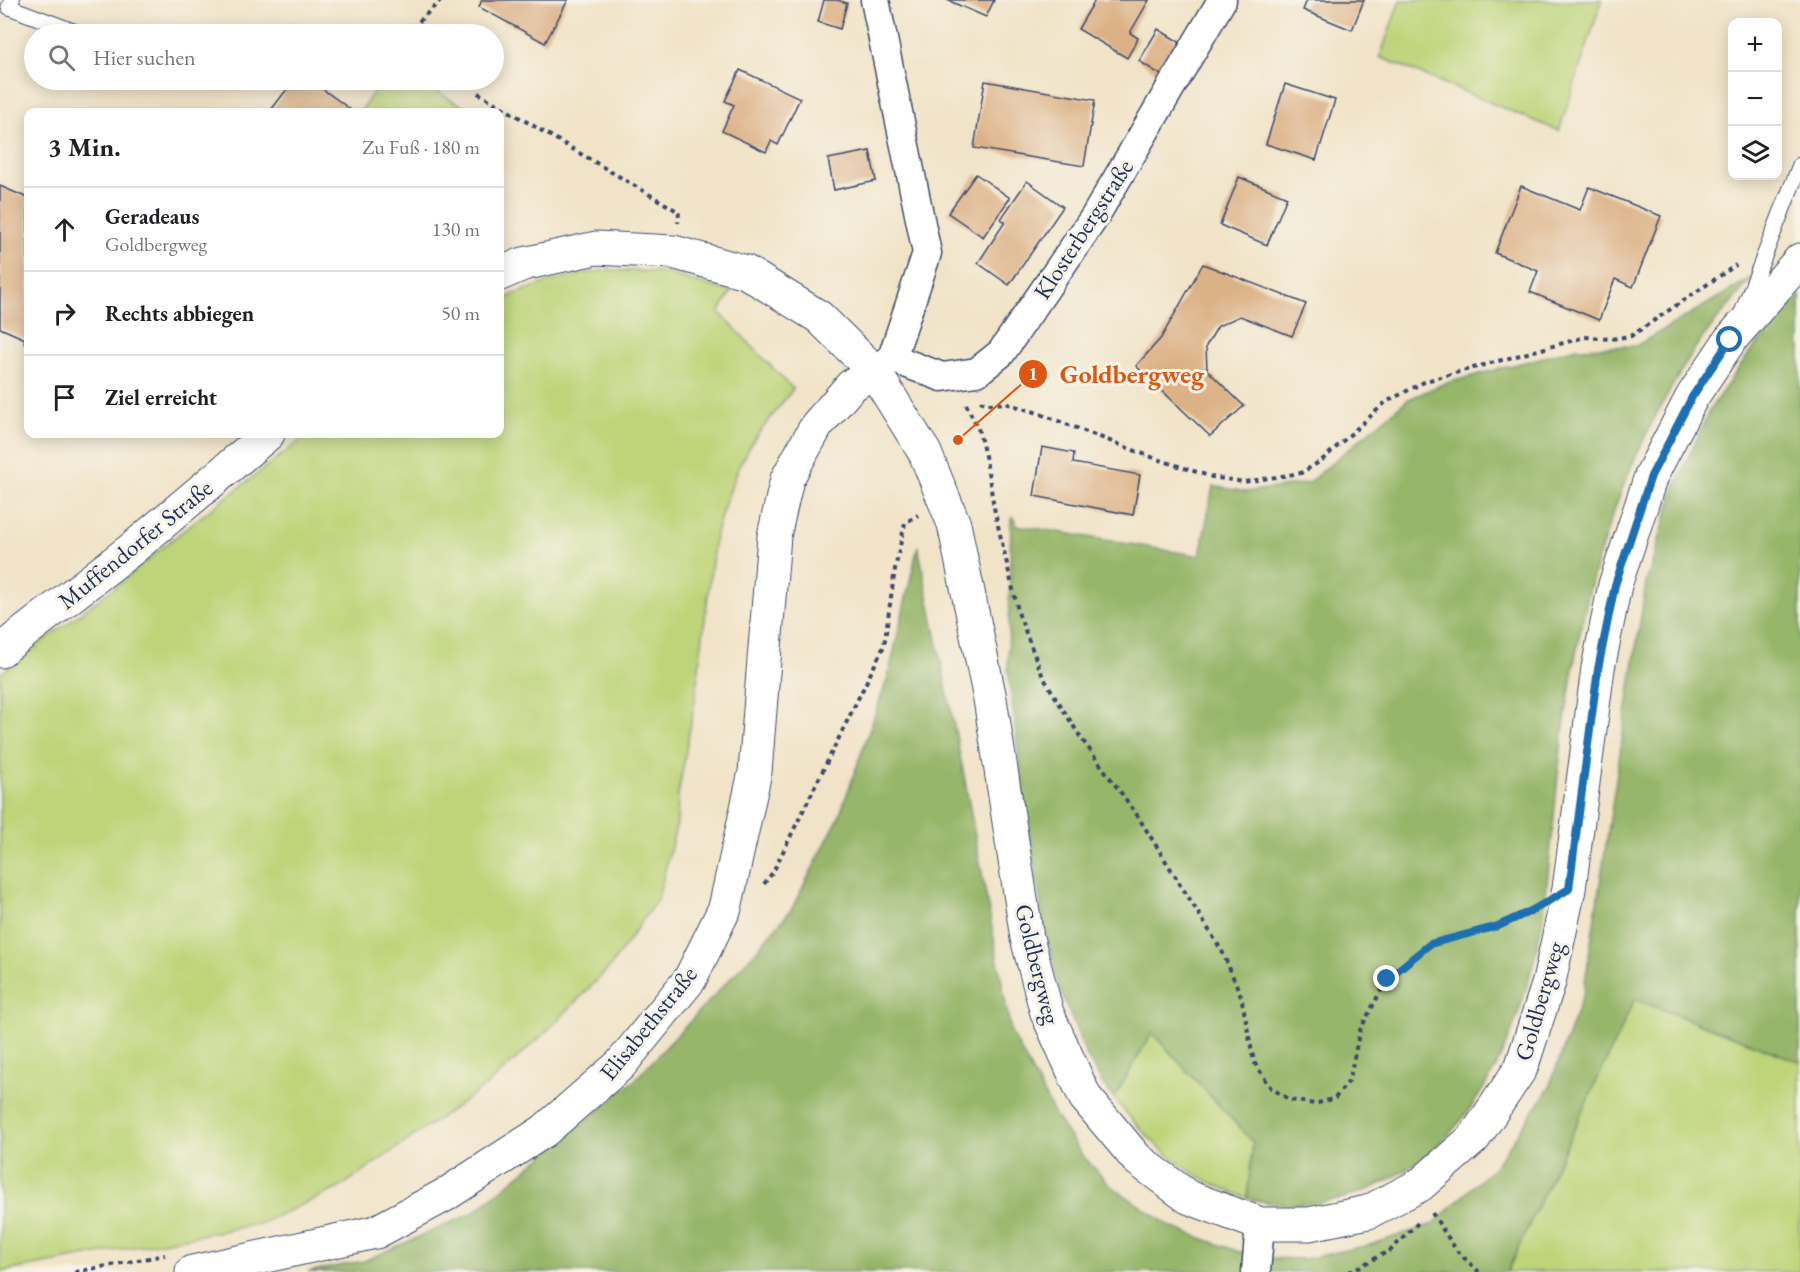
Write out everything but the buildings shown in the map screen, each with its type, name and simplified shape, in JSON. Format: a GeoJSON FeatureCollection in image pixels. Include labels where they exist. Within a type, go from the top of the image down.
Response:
{"type":"FeatureCollection","features":[{"type":"Feature","properties":{"kind":"street"},"geometry":{"type":"LineString","coordinates":[[504,272],[523,264],[596,248],[673,252],[746,272],[819,316],[883,364],[927,253],[875,0]]}},
{"type":"Feature","properties":{"kind":"street","name":"Klosterbergstraße"},"geometry":{"type":"LineString","coordinates":[[883,364],[942,377],[977,372],[1001,353],[1094,218],[1222,0]]}},
{"type":"Feature","properties":{"kind":"street","name":"Goldbergweg"},"geometry":{"type":"LineString","coordinates":[[883,364],[925,453],[954,524],[990,699],[1027,938],[1047,1013],[1085,1097],[1137,1159],[1188,1197],[1260,1224],[1309,1224],[1368,1212],[1420,1185],[1474,1138],[1521,1068],[1549,982],[1569,889],[1598,669],[1615,585],[1651,476],[1692,397],[1730,340],[1800,260]]}},
{"type":"Feature","properties":{"kind":"street","name":"Elisabethstraße"},"geometry":{"type":"LineString","coordinates":[[179,1263],[376,1232],[445,1195],[544,1131],[620,1065],[690,979],[725,908],[755,772],[774,536],[787,479],[817,425],[851,386],[883,364]]}},
{"type":"Feature","properties":{"kind":"street","name":"Muffendorfer Straße"},"geometry":{"type":"LineString","coordinates":[[0,651],[133,548],[263,438]]}},
{"type":"Feature","properties":{"kind":"street"},"geometry":{"type":"LineString","coordinates":[[1256,1272],[1260,1224]]}},
{"type":"Feature","properties":{"kind":"lane"},"geometry":{"type":"LineString","coordinates":[[12,0],[9,7],[54,24]]}},
{"type":"Feature","properties":{"kind":"lane"},"geometry":{"type":"LineString","coordinates":[[1730,340],[1766,255],[1800,165]]}},
{"type":"Feature","properties":{"kind":"path"},"geometry":{"type":"LineString","coordinates":[[416,24],[441,0]]}},
{"type":"Feature","properties":{"kind":"path"},"geometry":{"type":"LineString","coordinates":[[478,93],[503,108]]}},
{"type":"Feature","properties":{"kind":"path"},"geometry":{"type":"LineString","coordinates":[[504,108],[679,212],[673,252]]}},
{"type":"Feature","properties":{"kind":"path"},"geometry":{"type":"LineString","coordinates":[[942,377],[965,395],[988,404],[1005,403],[1154,458],[1212,477],[1244,482],[1301,473],[1321,461],[1386,402],[1426,381],[1585,337],[1611,339],[1631,336],[1708,284]]}},
{"type":"Feature","properties":{"kind":"path"},"geometry":{"type":"LineString","coordinates":[[987,460],[995,513],[1019,615],[1043,677],[1081,738],[1135,812],[1222,951],[1241,996],[1254,1062],[1271,1088],[1290,1100],[1307,1103],[1316,1104],[1335,1098],[1349,1081],[1360,1030],[1387,979],[1430,944],[1498,926],[1533,910],[1569,889]]}},
{"type":"Feature","properties":{"kind":"path"},"geometry":{"type":"LineString","coordinates":[[760,889],[773,872],[884,646],[905,523],[926,510]]}},
{"type":"Feature","properties":{"kind":"path"},"geometry":{"type":"LineString","coordinates":[[1349,1272],[1391,1250],[1414,1229],[1429,1208],[1457,1251],[1479,1272]]}},
{"type":"Feature","properties":{"kind":"path"},"geometry":{"type":"LineString","coordinates":[[75,1272],[179,1263]]}},
{"type":"Feature","properties":{"kind":"green space"},"geometry":{"type":"Polygon","coordinates":[[[1400,0],[1602,0],[1559,131],[1380,57],[1400,0]]]}},
{"type":"Feature","properties":{"kind":"green space"},"geometry":{"type":"Polygon","coordinates":[[[375,90],[435,90],[462,106],[461,108],[363,108],[375,90]]]}},
{"type":"Feature","properties":{"kind":"green space"},"geometry":{"type":"Polygon","coordinates":[[[606,270],[661,272],[731,292],[719,312],[793,389],[755,438],[739,466],[715,537],[695,700],[678,795],[677,823],[658,898],[610,967],[545,1033],[486,1086],[339,1188],[259,1224],[0,1272],[0,674],[123,581],[180,533],[304,438],[504,438],[504,299],[552,281],[606,270]]]}},
{"type":"Feature","properties":{"kind":"green space"},"geometry":{"type":"Polygon","coordinates":[[[1753,277],[1698,344],[1662,403],[1641,445],[1607,530],[1588,597],[1570,687],[1561,750],[1546,898],[1535,956],[1525,994],[1495,1068],[1475,1102],[1450,1133],[1421,1159],[1387,1181],[1354,1195],[1318,1203],[1283,1204],[1247,1198],[1253,1142],[1152,1033],[1114,1098],[1086,1055],[1058,984],[1044,924],[1027,823],[1008,669],[1011,519],[1014,517],[1016,525],[1200,556],[1213,486],[1246,492],[1308,483],[1407,400],[1443,384],[1577,348],[1636,346],[1753,277]]]}},
{"type":"Feature","properties":{"kind":"green space"},"geometry":{"type":"Polygon","coordinates":[[[1800,295],[1800,1062],[1635,999],[1507,1272],[308,1272],[364,1261],[473,1213],[634,1081],[757,950],[791,910],[839,817],[888,677],[918,546],[964,776],[1011,1032],[1056,1117],[1082,1155],[1110,1185],[1173,1228],[1257,1258],[1305,1259],[1373,1244],[1433,1224],[1495,1166],[1548,1090],[1583,995],[1646,583],[1674,490],[1710,409],[1751,351],[1800,295]]]}},
{"type":"Feature","properties":{"kind":"green space"},"geometry":{"type":"Polygon","coordinates":[[[1635,999],[1800,1062],[1800,1272],[1507,1272],[1635,999]]]}},
{"type":"Feature","properties":{"kind":"green space"},"geometry":{"type":"Polygon","coordinates":[[[1152,1033],[1253,1142],[1247,1198],[1206,1180],[1157,1146],[1114,1098],[1152,1033]]]}},
{"type":"Feature","properties":{"kind":"place","name":"Goldbergweg"},"geometry":{"type":"Point","coordinates":[958,440]}},
{"type":"Feature","properties":{"kind":"route"},"geometry":{"type":"LineString","coordinates":[[1387,979],[1430,944],[1498,926],[1533,910],[1569,889],[1598,669],[1615,585],[1651,476],[1692,397],[1730,340]]}}]}
